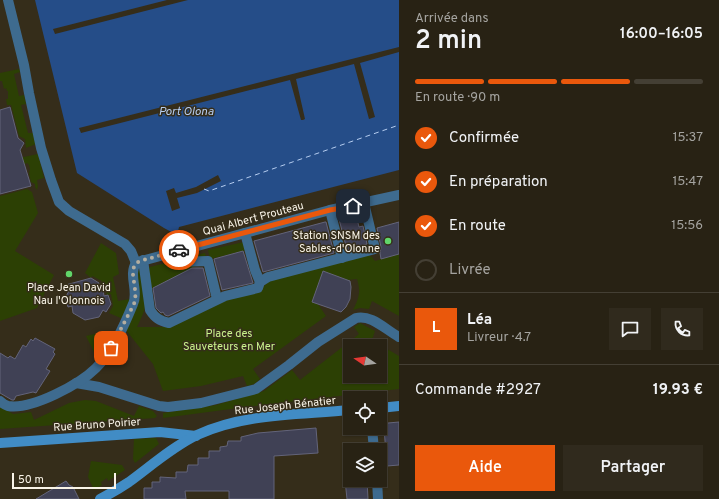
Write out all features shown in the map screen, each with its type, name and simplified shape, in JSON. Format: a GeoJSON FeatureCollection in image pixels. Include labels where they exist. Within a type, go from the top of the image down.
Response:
{"type":"FeatureCollection","features":[{"type":"Feature","properties":{"kind":"street"},"geometry":{"type":"LineString","coordinates":[[8,0],[42,148],[56,197],[62,206],[69,211],[125,244],[140,261],[150,310],[161,322],[169,323],[225,296],[258,288],[260,282],[268,277],[376,249],[364,203]]}},
{"type":"Feature","properties":{"kind":"street","name":"Quai Albert Prouteau"},"geometry":{"type":"LineString","coordinates":[[140,261],[330,210],[399,195]]}},
{"type":"Feature","properties":{"kind":"street"},"geometry":{"type":"LineString","coordinates":[[330,210],[342,258]]}},
{"type":"Feature","properties":{"kind":"street"},"geometry":{"type":"LineString","coordinates":[[245,233],[254,270],[260,282]]}},
{"type":"Feature","properties":{"kind":"street"},"geometry":{"type":"LineString","coordinates":[[171,252],[176,262],[208,261],[217,300]]}},
{"type":"Feature","properties":{"kind":"street"},"geometry":{"type":"LineString","coordinates":[[0,401],[7,406],[28,405],[40,401],[76,383],[96,368],[115,342],[134,304],[136,296],[133,279],[133,267],[140,261]]}},
{"type":"Feature","properties":{"kind":"street"},"geometry":{"type":"LineString","coordinates":[[76,383],[99,387],[159,406],[168,407],[200,403],[256,389],[324,338],[356,318],[368,318],[399,337]]}},
{"type":"Feature","properties":{"kind":"street"},"geometry":{"type":"LineString","coordinates":[[387,407],[399,406]]}},
{"type":"Feature","properties":{"kind":"street","name":"Rue Joseph Bénatier"},"geometry":{"type":"LineString","coordinates":[[100,499],[196,436],[224,425],[247,420],[343,411]]}},
{"type":"Feature","properties":{"kind":"street","name":"Rue Bruno Poirier"},"geometry":{"type":"LineString","coordinates":[[0,443],[160,432],[196,436]]}},
{"type":"Feature","properties":{"kind":"street"},"geometry":{"type":"LineString","coordinates":[[377,487],[378,499]]}},
{"type":"Feature","properties":{"kind":"green space"},"geometry":{"type":"Polygon","coordinates":[[[19,69],[20,72],[14,74],[19,96],[24,95],[26,104],[21,105],[28,133],[33,133],[36,144],[26,148],[25,139],[19,136],[11,105],[7,105],[6,99],[8,99],[8,91],[6,88],[4,89],[2,81],[0,81],[0,73],[19,69]]]}},
{"type":"Feature","properties":{"kind":"green space"},"geometry":{"type":"Polygon","coordinates":[[[38,154],[44,178],[37,180],[37,190],[35,184],[31,182],[29,165],[27,163],[23,165],[19,158],[38,154]]]}},
{"type":"Feature","properties":{"kind":"green space"},"geometry":{"type":"Polygon","coordinates":[[[27,189],[32,192],[38,213],[15,251],[54,275],[37,308],[0,321],[0,196],[27,189]]]}},
{"type":"Feature","properties":{"kind":"green space"},"geometry":{"type":"Polygon","coordinates":[[[244,242],[247,250],[210,259],[208,250],[244,242]]]}},
{"type":"Feature","properties":{"kind":"green space"},"geometry":{"type":"Polygon","coordinates":[[[101,243],[116,253],[119,274],[113,277],[118,301],[130,299],[123,319],[109,313],[113,306],[111,294],[107,295],[105,288],[101,285],[102,281],[92,276],[91,278],[85,273],[101,243]]]}},
{"type":"Feature","properties":{"kind":"green space"},"geometry":{"type":"Polygon","coordinates":[[[205,253],[206,257],[196,266],[151,289],[146,268],[205,253]]]}},
{"type":"Feature","properties":{"kind":"green space","name":"Place des Sauveteurs en Mer"},"geometry":{"type":"Polygon","coordinates":[[[399,254],[399,316],[372,301],[369,309],[360,308],[353,310],[359,295],[357,279],[347,280],[323,271],[312,302],[318,304],[326,316],[253,369],[260,379],[254,384],[247,386],[243,376],[201,386],[163,391],[153,364],[125,329],[140,299],[137,277],[138,271],[141,270],[146,292],[146,305],[137,327],[171,327],[221,301],[262,288],[270,280],[368,255],[375,261],[399,254]]]}},
{"type":"Feature","properties":{"kind":"green space"},"geometry":{"type":"Polygon","coordinates":[[[360,323],[375,331],[372,339],[353,339],[359,334],[354,327],[360,323]]]}},
{"type":"Feature","properties":{"kind":"green space"},"geometry":{"type":"Polygon","coordinates":[[[99,333],[106,347],[98,359],[86,336],[99,333]]]}},
{"type":"Feature","properties":{"kind":"green space"},"geometry":{"type":"Polygon","coordinates":[[[343,346],[343,383],[387,383],[387,349],[399,356],[399,389],[382,391],[343,391],[343,396],[163,418],[163,413],[216,405],[264,391],[292,370],[300,380],[343,346]]]}},
{"type":"Feature","properties":{"kind":"green space"},"geometry":{"type":"Polygon","coordinates":[[[85,400],[96,401],[134,416],[139,406],[153,411],[157,416],[155,418],[0,429],[0,406],[13,414],[31,412],[34,420],[69,403],[85,400]]]}},
{"type":"Feature","properties":{"kind":"green space"},"geometry":{"type":"Polygon","coordinates":[[[156,438],[159,444],[135,463],[133,459],[134,439],[156,438]]]}},
{"type":"Feature","properties":{"kind":"green space"},"geometry":{"type":"Polygon","coordinates":[[[91,461],[122,465],[125,470],[108,481],[107,478],[101,482],[102,485],[94,490],[88,477],[91,461]]]}},
{"type":"Feature","properties":{"kind":"water","name":"Port Olona"},"geometry":{"type":"Polygon","coordinates":[[[35,0],[399,0],[399,170],[179,227],[177,235],[77,173],[35,0]]]}},
{"type":"Feature","properties":{"kind":"pier"},"geometry":{"type":"Polygon","coordinates":[[[167,0],[188,0],[55,34],[53,29],[167,0]]]}},
{"type":"Feature","properties":{"kind":"pier"},"geometry":{"type":"Polygon","coordinates":[[[399,47],[399,52],[360,63],[375,117],[369,119],[354,64],[296,79],[305,119],[303,120],[301,120],[290,80],[81,133],[79,128],[399,47]]]}},
{"type":"Feature","properties":{"kind":"pier"},"geometry":{"type":"Polygon","coordinates":[[[218,175],[221,181],[197,193],[177,198],[180,208],[172,211],[166,191],[174,188],[176,193],[196,187],[218,175]]]}},
{"type":"Feature","properties":{"kind":"building"},"geometry":{"type":"Polygon","coordinates":[[[10,107],[18,138],[24,143],[20,150],[31,186],[0,194],[0,110],[10,107]]]}},
{"type":"Feature","properties":{"kind":"building"},"geometry":{"type":"Polygon","coordinates":[[[356,215],[359,227],[363,226],[367,244],[347,250],[339,219],[356,215]]]}},
{"type":"Feature","properties":{"kind":"building"},"geometry":{"type":"Polygon","coordinates":[[[326,222],[334,253],[263,272],[254,241],[326,222]]]}},
{"type":"Feature","properties":{"kind":"building","name":"Station SNSM des Sables-d'Olonne"},"geometry":{"type":"Polygon","coordinates":[[[399,222],[399,254],[381,259],[381,247],[377,228],[399,222]]]}},
{"type":"Feature","properties":{"kind":"building"},"geometry":{"type":"Polygon","coordinates":[[[243,251],[253,283],[222,290],[214,259],[243,251]]]}},
{"type":"Feature","properties":{"kind":"building"},"geometry":{"type":"Polygon","coordinates":[[[192,268],[203,268],[210,296],[168,316],[163,312],[161,313],[156,308],[153,288],[192,268]]]}},
{"type":"Feature","properties":{"kind":"building"},"geometry":{"type":"Polygon","coordinates":[[[323,271],[350,281],[350,299],[346,307],[341,312],[312,302],[323,271]]]}},
{"type":"Feature","properties":{"kind":"building"},"geometry":{"type":"Polygon","coordinates":[[[91,278],[99,283],[97,287],[103,290],[104,296],[108,295],[111,304],[106,312],[103,310],[99,317],[85,320],[73,313],[72,306],[68,307],[65,298],[69,291],[62,286],[91,278]]]}},
{"type":"Feature","properties":{"kind":"building"},"geometry":{"type":"Polygon","coordinates":[[[35,338],[55,349],[53,352],[55,354],[46,369],[50,371],[36,393],[33,392],[16,396],[14,400],[12,400],[0,393],[0,353],[8,358],[10,356],[15,359],[23,345],[26,347],[31,339],[33,341],[35,338]]]}},
{"type":"Feature","properties":{"kind":"building"},"geometry":{"type":"Polygon","coordinates":[[[399,422],[399,465],[387,466],[387,443],[385,443],[385,435],[387,435],[388,423],[399,422]]]}},
{"type":"Feature","properties":{"kind":"building"},"geometry":{"type":"Polygon","coordinates":[[[316,428],[318,453],[274,456],[274,499],[229,499],[229,491],[185,491],[186,499],[144,499],[144,488],[152,488],[152,482],[160,482],[160,477],[176,478],[176,472],[187,472],[188,465],[198,465],[198,458],[209,458],[209,451],[220,451],[220,447],[227,446],[228,441],[241,441],[241,437],[258,433],[316,428]]]}},
{"type":"Feature","properties":{"kind":"building"},"geometry":{"type":"Polygon","coordinates":[[[66,481],[73,487],[79,499],[36,499],[66,481]]]}},
{"type":"Feature","properties":{"kind":"building"},"geometry":{"type":"Polygon","coordinates":[[[346,487],[367,487],[368,499],[347,499],[346,487]]]}},
{"type":"Feature","properties":{"kind":"ferry route"},"geometry":{"type":"LineString","coordinates":[[204,189],[209,191],[399,125]]}},
{"type":"Feature","properties":{"kind":"way so far"},"geometry":{"type":"LineString","coordinates":[[111,348],[134,304],[136,296],[133,279],[133,267],[140,261],[179,250]]}},
{"type":"Feature","properties":{"kind":"place","name":"Station SNSM des Sables-d'Olonne"},"geometry":{"type":"Point","coordinates":[388,241]}},
{"type":"Feature","properties":{"kind":"place","name":"Place Jean David Nau l'Olonnois"},"geometry":{"type":"Point","coordinates":[69,274]}},
{"type":"Feature","properties":{"kind":"route"},"geometry":{"type":"LineString","coordinates":[[179,250],[330,210],[353,206]]}}]}
